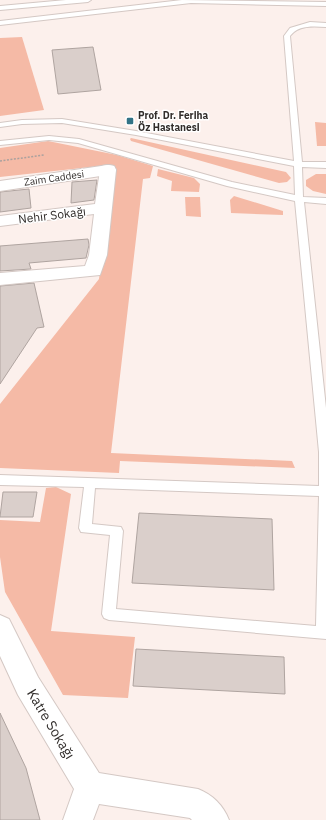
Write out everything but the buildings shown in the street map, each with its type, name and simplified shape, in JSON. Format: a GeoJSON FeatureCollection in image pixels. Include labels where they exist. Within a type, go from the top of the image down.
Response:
{"type":"FeatureCollection","features":[{"type":"Feature","properties":{"kind":"street","name":"Zaim Caddesi"},"geometry":{"type":"LineString","coordinates":[[0,186],[108,170],[103,208]]}},
{"type":"Feature","properties":{"kind":"street","name":"Nehir Sokağı"},"geometry":{"type":"LineString","coordinates":[[0,221],[103,208]]}},
{"type":"Feature","properties":{"kind":"street"},"geometry":{"type":"LineString","coordinates":[[0,279],[92,271],[98,255],[103,208]]}},
{"type":"Feature","properties":{"kind":"street","name":"Katre Sokağı"},"geometry":{"type":"LineString","coordinates":[[0,627],[28,686],[90,787]]}},
{"type":"Feature","properties":{"kind":"street"},"geometry":{"type":"LineString","coordinates":[[78,820],[90,787],[198,804],[214,820]]}},
{"type":"Feature","properties":{"kind":"lane"},"geometry":{"type":"LineString","coordinates":[[0,8],[88,0]]}},
{"type":"Feature","properties":{"kind":"lane"},"geometry":{"type":"LineString","coordinates":[[0,23],[191,1],[326,4]]}},
{"type":"Feature","properties":{"kind":"lane"},"geometry":{"type":"LineString","coordinates":[[90,483],[85,528],[117,531],[109,614],[324,632],[323,491],[325,452],[299,199],[298,164],[287,36],[292,29],[310,24],[326,25]]}},
{"type":"Feature","properties":{"kind":"lane"},"geometry":{"type":"LineString","coordinates":[[0,125],[22,122],[62,121],[136,132],[298,164],[326,165]]}},
{"type":"Feature","properties":{"kind":"lane"},"geometry":{"type":"LineString","coordinates":[[0,143],[49,138],[79,141],[230,184],[299,199],[326,201]]}},
{"type":"Feature","properties":{"kind":"lane"},"geometry":{"type":"LineString","coordinates":[[0,480],[323,491]]}},
{"type":"Feature","properties":{"kind":"shaded area"},"geometry":{"type":"Polygon","coordinates":[[[22,37],[44,110],[0,116],[0,38],[22,37]]]}},
{"type":"Feature","properties":{"kind":"shaded area"},"geometry":{"type":"Polygon","coordinates":[[[315,122],[326,123],[326,146],[317,146],[315,122]]]}},
{"type":"Feature","properties":{"kind":"shaded area"},"geometry":{"type":"Polygon","coordinates":[[[131,138],[286,172],[291,178],[287,182],[279,183],[131,141],[131,138]]]}},
{"type":"Feature","properties":{"kind":"shaded area"},"geometry":{"type":"Polygon","coordinates":[[[48,141],[117,155],[153,166],[150,178],[143,179],[111,453],[292,461],[295,468],[120,461],[119,473],[0,468],[0,404],[99,279],[113,174],[109,165],[0,177],[0,148],[48,141]]]}},
{"type":"Feature","properties":{"kind":"shaded area"},"geometry":{"type":"Polygon","coordinates":[[[158,169],[194,178],[200,184],[199,192],[171,191],[172,181],[157,176],[158,169]]]}},
{"type":"Feature","properties":{"kind":"shaded area"},"geometry":{"type":"Polygon","coordinates":[[[316,174],[326,174],[326,194],[313,191],[306,186],[306,180],[316,174]]]}},
{"type":"Feature","properties":{"kind":"shaded area"},"geometry":{"type":"Polygon","coordinates":[[[234,196],[283,211],[283,215],[231,213],[230,200],[234,196]]]}},
{"type":"Feature","properties":{"kind":"shaded area"},"geometry":{"type":"Polygon","coordinates":[[[185,197],[200,197],[201,217],[186,216],[185,197]]]}},
{"type":"Feature","properties":{"kind":"shaded area"},"geometry":{"type":"Polygon","coordinates":[[[56,487],[71,494],[51,631],[135,637],[128,698],[63,695],[5,592],[0,557],[0,520],[40,522],[46,488],[56,487]]]}},
{"type":"Feature","properties":{"kind":"place","name":"Prof. Dr. Feriha Öz Hastanesi"},"geometry":{"type":"Point","coordinates":[130,121]}}]}
